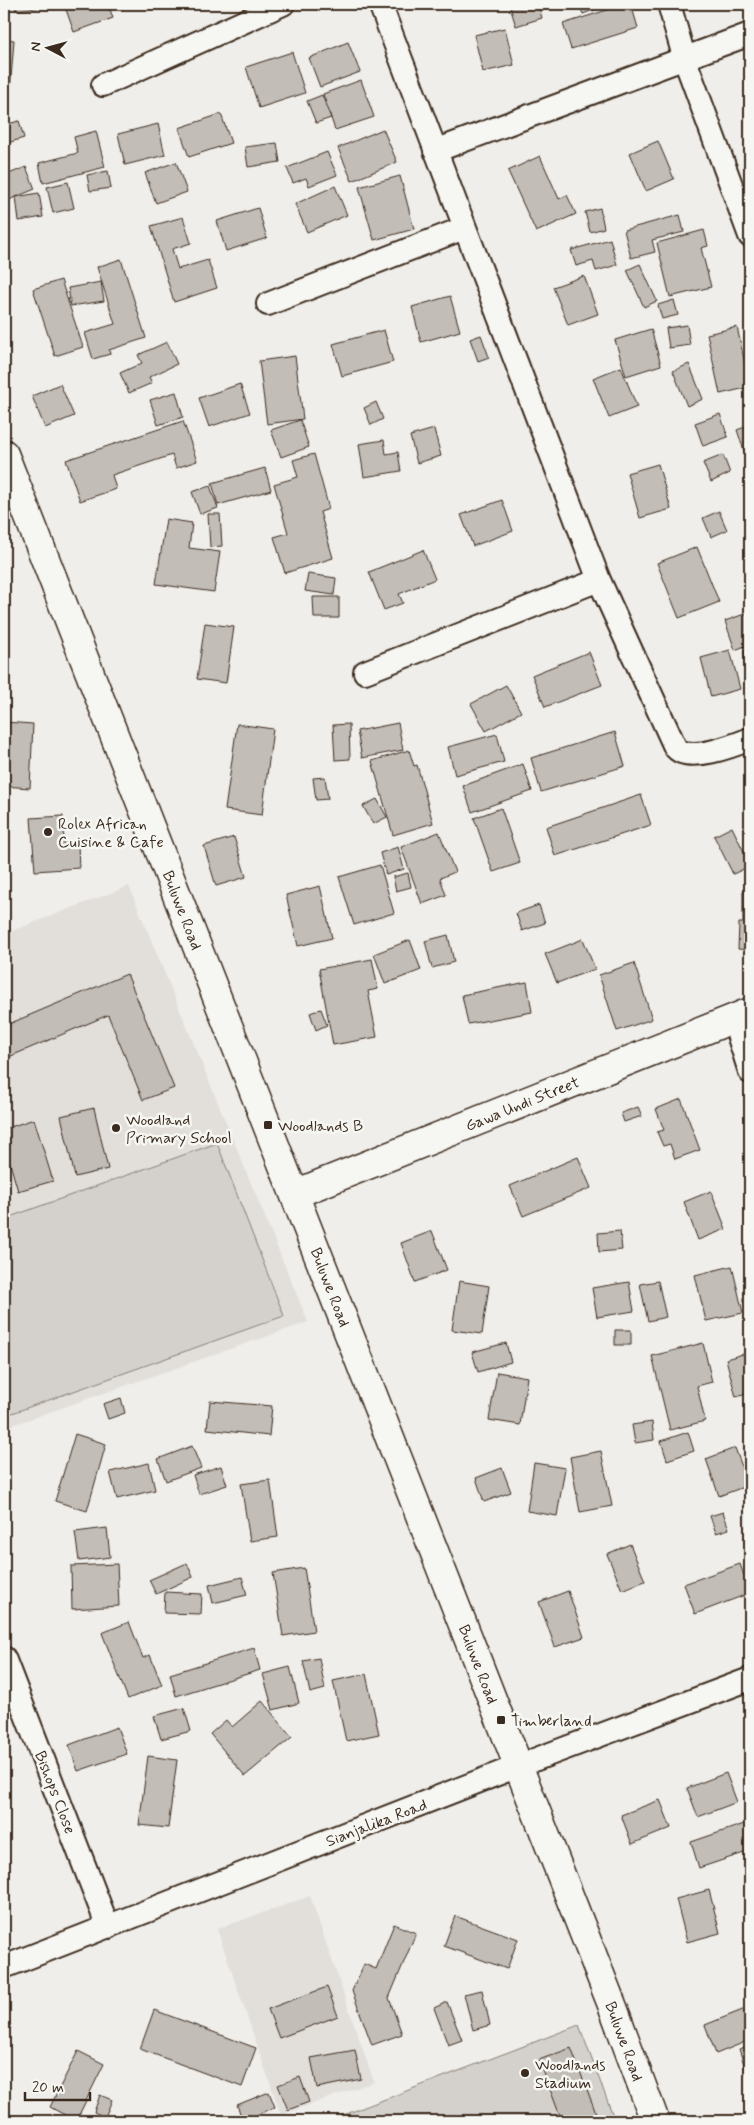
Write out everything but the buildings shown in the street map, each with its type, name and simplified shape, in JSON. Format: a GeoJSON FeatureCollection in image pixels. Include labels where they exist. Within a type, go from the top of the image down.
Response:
{"type":"FeatureCollection","features":[{"type":"Feature","properties":{"kind":"street"},"geometry":{"type":"LineString","coordinates":[[103,85],[283,4]]}},
{"type":"Feature","properties":{"kind":"street"},"geometry":{"type":"LineString","coordinates":[[380,4],[434,151],[599,580],[677,750],[684,753],[711,751],[750,739]]}},
{"type":"Feature","properties":{"kind":"street"},"geometry":{"type":"LineString","coordinates":[[669,4],[685,60],[750,236]]}},
{"type":"Feature","properties":{"kind":"street"},"geometry":{"type":"LineString","coordinates":[[434,151],[685,60],[750,34]]}},
{"type":"Feature","properties":{"kind":"street"},"geometry":{"type":"LineString","coordinates":[[268,304],[464,228]]}},
{"type":"Feature","properties":{"kind":"street","name":"Buluwe Road"},"geometry":{"type":"LineString","coordinates":[[4,454],[614,2010],[655,2121]]}},
{"type":"Feature","properties":{"kind":"street"},"geometry":{"type":"LineString","coordinates":[[364,672],[599,580]]}},
{"type":"Feature","properties":{"kind":"street"},"geometry":{"type":"LineString","coordinates":[[742,1015],[750,1072]]}},
{"type":"Feature","properties":{"kind":"street","name":"Gawa Undi Street"},"geometry":{"type":"LineString","coordinates":[[295,1194],[742,1015]]}},
{"type":"Feature","properties":{"kind":"street","name":"Bishops Close"},"geometry":{"type":"LineString","coordinates":[[4,1658],[108,1926]]}},
{"type":"Feature","properties":{"kind":"street","name":"Sianjalika Road"},"geometry":{"type":"LineString","coordinates":[[4,1967],[518,1766],[750,1679]]}},
{"type":"Feature","properties":{"kind":"shaded area","name":"Woodland Primary School"},"geometry":{"type":"Polygon","coordinates":[[[129,886],[308,1322],[4,1428],[4,934],[129,886]]]}},
{"type":"Feature","properties":{"kind":"shaded area"},"geometry":{"type":"Polygon","coordinates":[[[217,1143],[284,1316],[4,1416],[4,1219],[217,1143]]]}},
{"type":"Feature","properties":{"kind":"shaded area"},"geometry":{"type":"Polygon","coordinates":[[[310,1896],[374,2082],[281,2115],[217,1929],[310,1896]]]}},
{"type":"Feature","properties":{"kind":"shaded area","name":"Woodlands Stadium"},"geometry":{"type":"Polygon","coordinates":[[[579,2025],[615,2121],[328,2121],[579,2025]]]}},
{"type":"Feature","properties":{"kind":"place","name":"Rolex African Cuisine & Cafe"},"geometry":{"type":"Point","coordinates":[48,832]}},
{"type":"Feature","properties":{"kind":"place","name":"Woodlands B"},"geometry":{"type":"Point","coordinates":[268,1125]}},
{"type":"Feature","properties":{"kind":"place","name":"Woodland Primary School"},"geometry":{"type":"Point","coordinates":[116,1128]}},
{"type":"Feature","properties":{"kind":"place","name":"Timberland"},"geometry":{"type":"Point","coordinates":[501,1720]}},
{"type":"Feature","properties":{"kind":"place","name":"Woodlands Stadium"},"geometry":{"type":"Point","coordinates":[525,2073]}}]}
